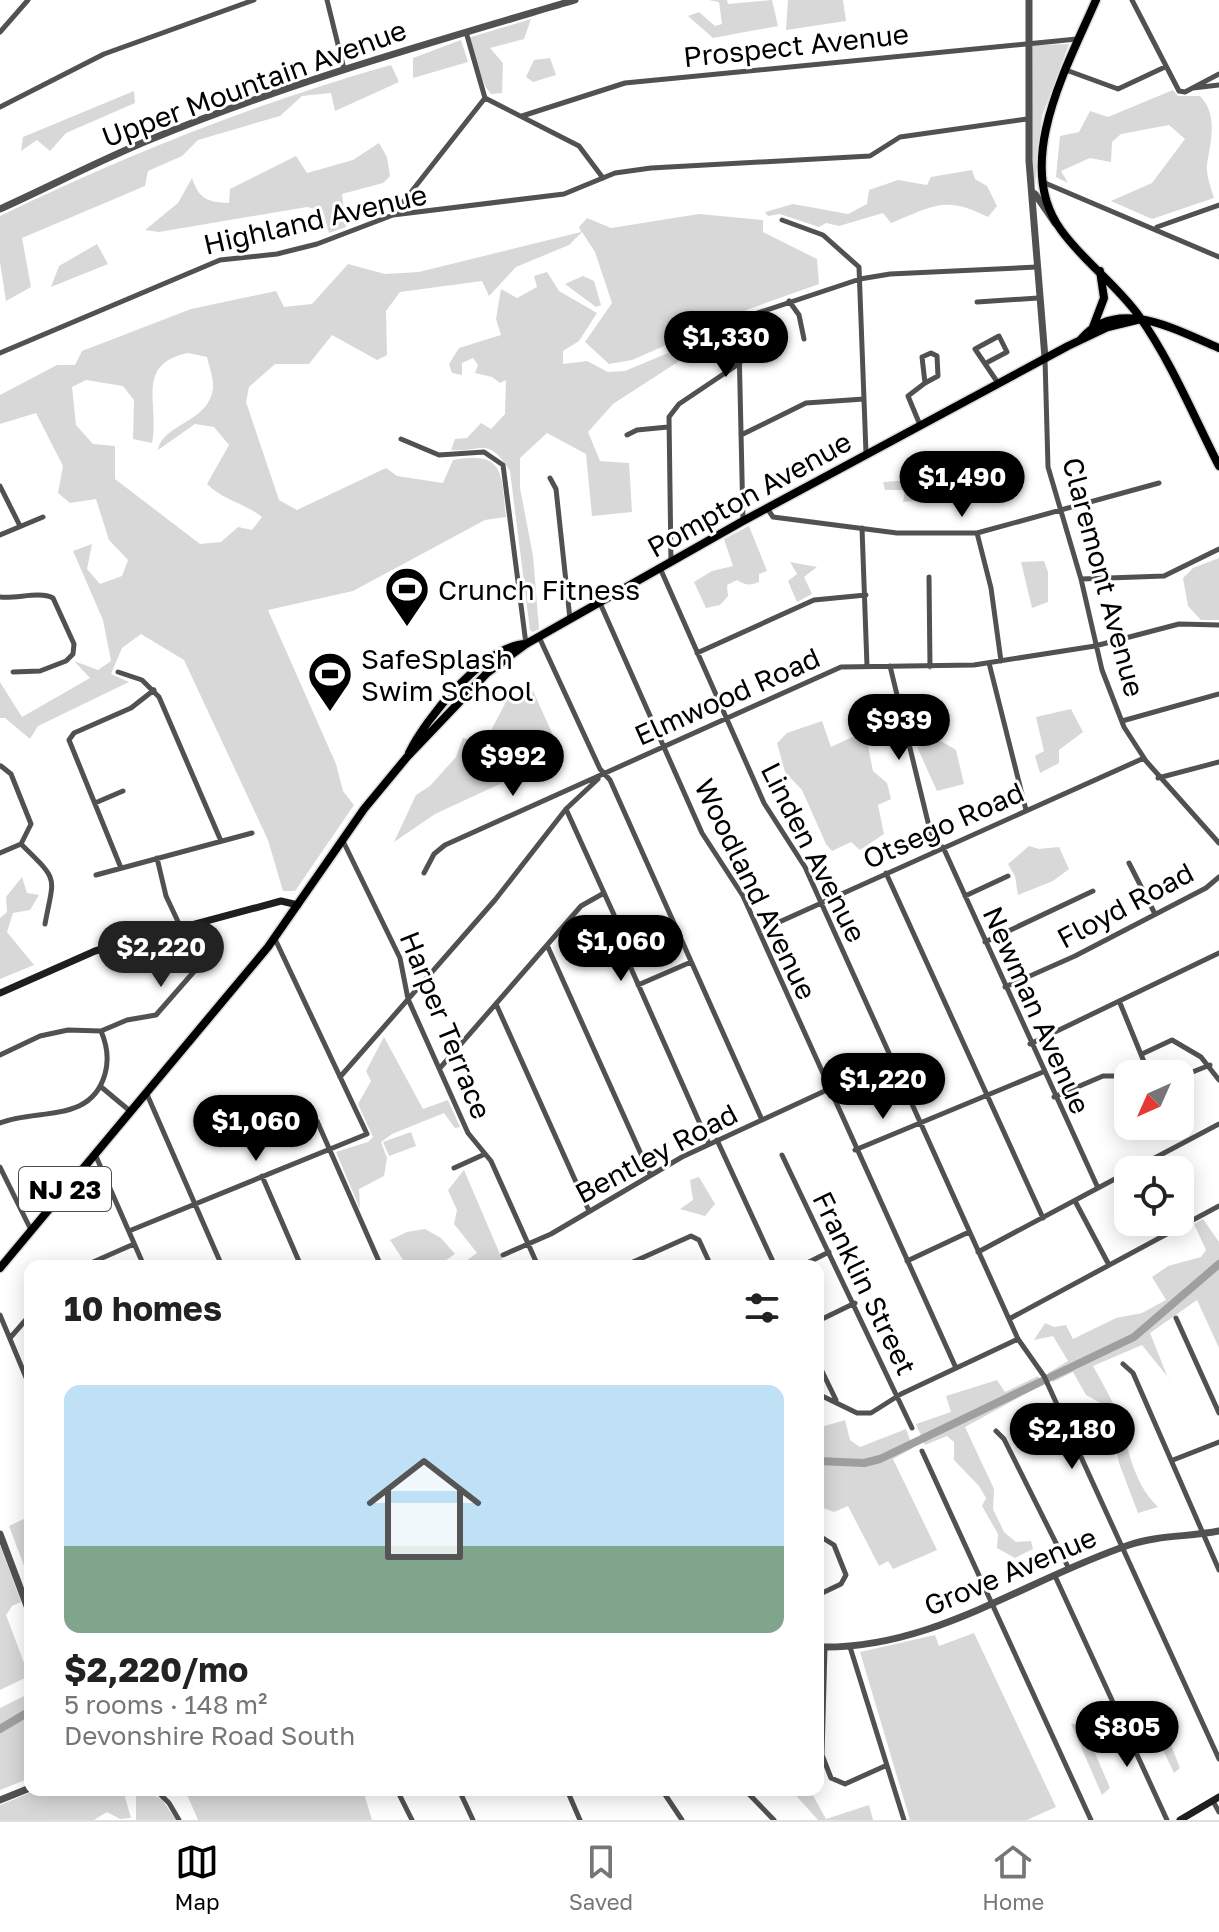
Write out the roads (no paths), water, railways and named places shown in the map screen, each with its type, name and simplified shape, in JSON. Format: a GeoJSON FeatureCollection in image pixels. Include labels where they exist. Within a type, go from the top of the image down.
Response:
{"type":"FeatureCollection","features":[{"type":"Feature","properties":{"kind":"main road"},"geometry":{"type":"LineString","coordinates":[[1096,0],[1066,70],[1047,126],[1046,202],[1058,227],[1141,319],[1219,466]]}},
{"type":"Feature","properties":{"kind":"main road"},"geometry":{"type":"LineString","coordinates":[[1093,327],[1104,298],[1099,270]]}},
{"type":"Feature","properties":{"kind":"main road"},"geometry":{"type":"LineString","coordinates":[[1093,327],[1114,317],[1141,319],[1219,348]]}},
{"type":"Feature","properties":{"kind":"main road","name":"Pompton Avenue"},"geometry":{"type":"LineString","coordinates":[[0,1268],[275,939],[342,840],[407,757],[487,673],[526,644],[866,454],[1080,340],[1108,327],[1141,319]]}},
{"type":"Feature","properties":{"kind":"main road","name":"Pompton Avenue"},"geometry":{"type":"LineString","coordinates":[[1080,340],[1093,327]]}},
{"type":"Feature","properties":{"kind":"main road"},"geometry":{"type":"LineString","coordinates":[[1158,349],[1162,335],[1171,330]]}},
{"type":"Feature","properties":{"kind":"main road"},"geometry":{"type":"LineString","coordinates":[[0,993],[95,951],[284,900],[298,905]]}},
{"type":"Feature","properties":{"kind":"main road"},"geometry":{"type":"LineString","coordinates":[[1180,1820],[1216,1799]]}},
{"type":"Feature","properties":{"kind":"street"},"geometry":{"type":"LineString","coordinates":[[0,32],[28,0]]}},
{"type":"Feature","properties":{"kind":"street"},"geometry":{"type":"LineString","coordinates":[[0,107],[104,54],[254,0]]}},
{"type":"Feature","properties":{"kind":"street"},"geometry":{"type":"LineString","coordinates":[[327,0],[344,69]]}},
{"type":"Feature","properties":{"kind":"street","name":"Upper Mountain Avenue"},"geometry":{"type":"LineString","coordinates":[[0,209],[153,138],[344,69],[575,0]]}},
{"type":"Feature","properties":{"kind":"street","name":"Claremont Avenue"},"geometry":{"type":"LineString","coordinates":[[1029,0],[1027,119],[1038,298],[1045,358],[1047,461],[1081,579],[1095,646],[1122,721],[1158,778],[1216,836],[1219,843]]}},
{"type":"Feature","properties":{"kind":"street"},"geometry":{"type":"LineString","coordinates":[[1132,0],[1181,92],[1219,74]]}},
{"type":"Feature","properties":{"kind":"street"},"geometry":{"type":"LineString","coordinates":[[466,32],[485,98],[579,146],[603,178]]}},
{"type":"Feature","properties":{"kind":"street","name":"Prospect Avenue"},"geometry":{"type":"LineString","coordinates":[[522,116],[625,83],[1079,39]]}},
{"type":"Feature","properties":{"kind":"street"},"geometry":{"type":"LineString","coordinates":[[1066,70],[1118,89],[1165,67]]}},
{"type":"Feature","properties":{"kind":"street"},"geometry":{"type":"LineString","coordinates":[[1193,88],[1219,85]]}},
{"type":"Feature","properties":{"kind":"street"},"geometry":{"type":"LineString","coordinates":[[393,215],[485,98]]}},
{"type":"Feature","properties":{"kind":"street","name":"Highland Avenue"},"geometry":{"type":"LineString","coordinates":[[0,353],[185,272],[220,260],[277,254],[317,244],[393,215],[564,194],[603,178],[651,168],[870,156],[900,137],[1027,119]]}},
{"type":"Feature","properties":{"kind":"street"},"geometry":{"type":"LineString","coordinates":[[1044,183],[1219,257]]}},
{"type":"Feature","properties":{"kind":"street"},"geometry":{"type":"LineString","coordinates":[[1033,189],[1038,203],[1058,227]]}},
{"type":"Feature","properties":{"kind":"street"},"geometry":{"type":"LineString","coordinates":[[1156,228],[1219,205]]}},
{"type":"Feature","properties":{"kind":"street"},"geometry":{"type":"LineString","coordinates":[[782,220],[829,239],[859,267],[866,454]]}},
{"type":"Feature","properties":{"kind":"street"},"geometry":{"type":"LineString","coordinates":[[719,326],[860,279],[890,274],[1037,267]]}},
{"type":"Feature","properties":{"kind":"street"},"geometry":{"type":"LineString","coordinates":[[977,302],[1038,298]]}},
{"type":"Feature","properties":{"kind":"street"},"geometry":{"type":"LineString","coordinates":[[789,301],[799,315],[804,339]]}},
{"type":"Feature","properties":{"kind":"street"},"geometry":{"type":"LineString","coordinates":[[734,320],[740,363],[743,521]]}},
{"type":"Feature","properties":{"kind":"street"},"geometry":{"type":"LineString","coordinates":[[999,336],[1007,352],[988,362],[984,365],[975,349],[999,336]]}},
{"type":"Feature","properties":{"kind":"street"},"geometry":{"type":"LineString","coordinates":[[920,425],[907,397],[938,376],[937,356],[931,353],[922,357],[925,383]]}},
{"type":"Feature","properties":{"kind":"street"},"geometry":{"type":"LineString","coordinates":[[988,362],[998,383]]}},
{"type":"Feature","properties":{"kind":"street"},"geometry":{"type":"LineString","coordinates":[[671,562],[668,427],[676,406],[740,363]]}},
{"type":"Feature","properties":{"kind":"street"},"geometry":{"type":"LineString","coordinates":[[741,435],[806,403],[864,399]]}},
{"type":"Feature","properties":{"kind":"street"},"geometry":{"type":"LineString","coordinates":[[627,435],[637,430],[668,427]]}},
{"type":"Feature","properties":{"kind":"street"},"geometry":{"type":"LineString","coordinates":[[401,439],[439,455],[484,452],[503,465],[526,644]]}},
{"type":"Feature","properties":{"kind":"street"},"geometry":{"type":"LineString","coordinates":[[550,478],[556,489],[570,620]]}},
{"type":"Feature","properties":{"kind":"street"},"geometry":{"type":"LineString","coordinates":[[767,508],[773,517],[897,533],[977,533],[1159,483]]}},
{"type":"Feature","properties":{"kind":"street"},"geometry":{"type":"LineString","coordinates":[[0,486],[20,526]]}},
{"type":"Feature","properties":{"kind":"street"},"geometry":{"type":"LineString","coordinates":[[0,535],[43,517]]}},
{"type":"Feature","properties":{"kind":"street"},"geometry":{"type":"LineString","coordinates":[[862,528],[861,576],[866,595],[867,666]]}},
{"type":"Feature","properties":{"kind":"street"},"geometry":{"type":"LineString","coordinates":[[977,533],[991,588],[1001,661]]}},
{"type":"Feature","properties":{"kind":"street"},"geometry":{"type":"LineString","coordinates":[[1081,579],[1164,576],[1219,549]]}},
{"type":"Feature","properties":{"kind":"street","name":"Linden Avenue"},"geometry":{"type":"LineString","coordinates":[[660,568],[768,811],[801,859],[1018,1339],[1044,1376],[1219,1759]]}},
{"type":"Feature","properties":{"kind":"street"},"geometry":{"type":"LineString","coordinates":[[929,577],[930,667]]}},
{"type":"Feature","properties":{"kind":"street"},"geometry":{"type":"LineString","coordinates":[[697,653],[814,600],[866,595]]}},
{"type":"Feature","properties":{"kind":"street"},"geometry":{"type":"LineString","coordinates":[[0,597],[51,596],[57,601],[74,644],[73,654],[66,661],[40,671],[13,672]]}},
{"type":"Feature","properties":{"kind":"street","name":"Woodland Avenue"},"geometry":{"type":"LineString","coordinates":[[600,603],[706,840],[739,888],[956,1368]]}},
{"type":"Feature","properties":{"kind":"street","name":"Elmwood Road"},"geometry":{"type":"LineString","coordinates":[[424,873],[436,851],[445,845],[841,667],[930,667],[989,663],[1095,646],[1179,624],[1219,625]]}},
{"type":"Feature","properties":{"kind":"street"},"geometry":{"type":"LineString","coordinates":[[539,637],[762,1120]]}},
{"type":"Feature","properties":{"kind":"street"},"geometry":{"type":"LineString","coordinates":[[989,663],[1026,810]]}},
{"type":"Feature","properties":{"kind":"street"},"geometry":{"type":"LineString","coordinates":[[890,666],[935,851]]}},
{"type":"Feature","properties":{"kind":"street"},"geometry":{"type":"LineString","coordinates":[[118,672],[138,678],[154,690],[181,744],[221,841]]}},
{"type":"Feature","properties":{"kind":"street"},"geometry":{"type":"LineString","coordinates":[[121,868],[70,747],[71,736],[131,708],[154,690]]}},
{"type":"Feature","properties":{"kind":"street"},"geometry":{"type":"LineString","coordinates":[[1122,721],[1219,694]]}},
{"type":"Feature","properties":{"kind":"street","name":"Otsego Road"},"geometry":{"type":"LineString","coordinates":[[759,931],[1144,758]]}},
{"type":"Feature","properties":{"kind":"street"},"geometry":{"type":"LineString","coordinates":[[1158,778],[1219,762]]}},
{"type":"Feature","properties":{"kind":"street"},"geometry":{"type":"LineString","coordinates":[[0,853],[21,844],[30,831],[30,816],[11,774],[1,766]]}},
{"type":"Feature","properties":{"kind":"street"},"geometry":{"type":"LineString","coordinates":[[340,1077],[495,900],[566,809],[604,774]]}},
{"type":"Feature","properties":{"kind":"street"},"geometry":{"type":"LineString","coordinates":[[95,803],[123,791]]}},
{"type":"Feature","properties":{"kind":"street"},"geometry":{"type":"LineString","coordinates":[[566,809],[604,893],[638,985],[709,1144]]}},
{"type":"Feature","properties":{"kind":"street"},"geometry":{"type":"LineString","coordinates":[[96,875],[252,833]]}},
{"type":"Feature","properties":{"kind":"street","name":"Harper Terrace"},"geometry":{"type":"LineString","coordinates":[[342,840],[401,961],[408,999],[468,1133],[485,1154],[535,1260]]}},
{"type":"Feature","properties":{"kind":"street"},"geometry":{"type":"LineString","coordinates":[[21,844],[43,866],[52,882],[53,896],[45,924]]}},
{"type":"Feature","properties":{"kind":"street","name":"Newman Avenue"},"geometry":{"type":"LineString","coordinates":[[943,847],[1054,1097],[1098,1188]]}},
{"type":"Feature","properties":{"kind":"street"},"geometry":{"type":"LineString","coordinates":[[157,858],[166,896],[181,928]]}},
{"type":"Feature","properties":{"kind":"street"},"geometry":{"type":"LineString","coordinates":[[1129,863],[1155,914]]}},
{"type":"Feature","properties":{"kind":"street"},"geometry":{"type":"LineString","coordinates":[[886,873],[1043,1218]]}},
{"type":"Feature","properties":{"kind":"street"},"geometry":{"type":"LineString","coordinates":[[965,896],[1008,876]]}},
{"type":"Feature","properties":{"kind":"street","name":"Floyd Road"},"geometry":{"type":"LineString","coordinates":[[1005,987],[1206,888],[1219,877]]}},
{"type":"Feature","properties":{"kind":"street"},"geometry":{"type":"LineString","coordinates":[[985,942],[1093,891]]}},
{"type":"Feature","properties":{"kind":"street"},"geometry":{"type":"LineString","coordinates":[[440,1068],[581,906],[604,893]]}},
{"type":"Feature","properties":{"kind":"street"},"geometry":{"type":"LineString","coordinates":[[0,1055],[19,1043],[50,1033],[101,1031],[159,1012],[205,959],[206,948],[199,923]]}},
{"type":"Feature","properties":{"kind":"street"},"geometry":{"type":"LineString","coordinates":[[129,1231],[367,1134],[275,939]]}},
{"type":"Feature","properties":{"kind":"street"},"geometry":{"type":"LineString","coordinates":[[547,945],[650,1174]]}},
{"type":"Feature","properties":{"kind":"street"},"geometry":{"type":"LineString","coordinates":[[1030,1044],[1219,953]]}},
{"type":"Feature","properties":{"kind":"street"},"geometry":{"type":"LineString","coordinates":[[638,985],[691,962]]}},
{"type":"Feature","properties":{"kind":"street"},"geometry":{"type":"LineString","coordinates":[[1120,1003],[1144,1060]]}},
{"type":"Feature","properties":{"kind":"street"},"geometry":{"type":"LineString","coordinates":[[496,1004],[589,1211]]}},
{"type":"Feature","properties":{"kind":"street"},"geometry":{"type":"LineString","coordinates":[[0,1123],[74,1109],[90,1099],[100,1086],[107,1057],[101,1031]]}},
{"type":"Feature","properties":{"kind":"street"},"geometry":{"type":"LineString","coordinates":[[1142,1054],[1172,1040],[1210,1065],[1219,1080]]}},
{"type":"Feature","properties":{"kind":"street"},"geometry":{"type":"LineString","coordinates":[[1194,1071],[1210,1065]]}},
{"type":"Feature","properties":{"kind":"street"},"geometry":{"type":"LineString","coordinates":[[855,1150],[1043,1072]]}},
{"type":"Feature","properties":{"kind":"street"},"geometry":{"type":"LineString","coordinates":[[1054,1097],[1103,1076],[1114,1076]]}},
{"type":"Feature","properties":{"kind":"street"},"geometry":{"type":"LineString","coordinates":[[100,1086],[130,1111]]}},
{"type":"Feature","properties":{"kind":"street","name":"Bentley Road"},"geometry":{"type":"LineString","coordinates":[[503,1255],[589,1211],[650,1174],[829,1089]]}},
{"type":"Feature","properties":{"kind":"street"},"geometry":{"type":"LineString","coordinates":[[146,1091],[219,1260]]}},
{"type":"Feature","properties":{"kind":"street"},"geometry":{"type":"LineString","coordinates":[[317,1121],[378,1260]]}},
{"type":"Feature","properties":{"kind":"street"},"geometry":{"type":"LineString","coordinates":[[1158,1156],[1219,1124]]}},
{"type":"Feature","properties":{"kind":"street"},"geometry":{"type":"LineString","coordinates":[[717,1140],[772,1260]]}},
{"type":"Feature","properties":{"kind":"street"},"geometry":{"type":"LineString","coordinates":[[95,1153],[141,1260]]}},
{"type":"Feature","properties":{"kind":"street"},"geometry":{"type":"LineString","coordinates":[[454,1168],[485,1154]]}},
{"type":"Feature","properties":{"kind":"street","name":"Franklin Street"},"geometry":{"type":"LineString","coordinates":[[782,1155],[912,1428]]}},
{"type":"Feature","properties":{"kind":"street"},"geometry":{"type":"LineString","coordinates":[[0,1167],[31,1230]]}},
{"type":"Feature","properties":{"kind":"street"},"geometry":{"type":"LineString","coordinates":[[262,1176],[298,1260]]}},
{"type":"Feature","properties":{"kind":"street"},"geometry":{"type":"LineString","coordinates":[[978,1252],[1114,1180]]}},
{"type":"Feature","properties":{"kind":"street"},"geometry":{"type":"LineString","coordinates":[[1075,1201],[1109,1265]]}},
{"type":"Feature","properties":{"kind":"street"},"geometry":{"type":"LineString","coordinates":[[1009,1319],[1219,1206]]}},
{"type":"Feature","properties":{"kind":"street"},"geometry":{"type":"LineString","coordinates":[[907,1261],[969,1232]]}},
{"type":"Feature","properties":{"kind":"street"},"geometry":{"type":"LineString","coordinates":[[637,1260],[691,1236],[699,1240],[708,1260]]}},
{"type":"Feature","properties":{"kind":"street"},"geometry":{"type":"LineString","coordinates":[[99,1260],[134,1244]]}},
{"type":"Feature","properties":{"kind":"street"},"geometry":{"type":"LineString","coordinates":[[813,1260],[829,1252]]}},
{"type":"Feature","properties":{"kind":"street"},"geometry":{"type":"LineString","coordinates":[[824,1318],[855,1303]]}},
{"type":"Feature","properties":{"kind":"street"},"geometry":{"type":"LineString","coordinates":[[0,1315],[24,1372]]}},
{"type":"Feature","properties":{"kind":"street"},"geometry":{"type":"LineString","coordinates":[[1176,1318],[1219,1413]]}},
{"type":"Feature","properties":{"kind":"street"},"geometry":{"type":"LineString","coordinates":[[10,1338],[24,1322]]}},
{"type":"Feature","properties":{"kind":"street"},"geometry":{"type":"LineString","coordinates":[[824,1396],[864,1414],[1018,1339]]}},
{"type":"Feature","properties":{"kind":"street"},"geometry":{"type":"LineString","coordinates":[[1123,1364],[1133,1373],[1219,1570]]}},
{"type":"Feature","properties":{"kind":"street"},"geometry":{"type":"LineString","coordinates":[[824,1376],[836,1401]]}},
{"type":"Feature","properties":{"kind":"street"},"geometry":{"type":"LineString","coordinates":[[996,1431],[1004,1439],[1069,1569]]}},
{"type":"Feature","properties":{"kind":"street"},"geometry":{"type":"LineString","coordinates":[[1173,1460],[1219,1442]]}},
{"type":"Feature","properties":{"kind":"street"},"geometry":{"type":"LineString","coordinates":[[922,1451],[1091,1820]]}},
{"type":"Feature","properties":{"kind":"street","name":"Grove Avenue"},"geometry":{"type":"LineString","coordinates":[[824,1647],[850,1647],[921,1633],[1123,1547],[1158,1538],[1219,1531]]}},
{"type":"Feature","properties":{"kind":"street"},"geometry":{"type":"LineString","coordinates":[[0,1534],[24,1598]]}},
{"type":"Feature","properties":{"kind":"street"},"geometry":{"type":"LineString","coordinates":[[824,1539],[834,1545],[846,1575],[841,1584],[824,1592]]}},
{"type":"Feature","properties":{"kind":"street"},"geometry":{"type":"LineString","coordinates":[[1055,1576],[1167,1820]]}},
{"type":"Feature","properties":{"kind":"street"},"geometry":{"type":"LineString","coordinates":[[850,1647],[904,1820]]}},
{"type":"Feature","properties":{"kind":"street"},"geometry":{"type":"LineString","coordinates":[[824,1760],[831,1778],[845,1784],[885,1766]]}},
{"type":"Feature","properties":{"kind":"street"},"geometry":{"type":"LineString","coordinates":[[0,1800],[24,1790]]}},
{"type":"Feature","properties":{"kind":"street"},"geometry":{"type":"LineString","coordinates":[[163,1796],[179,1820]]}},
{"type":"Feature","properties":{"kind":"street"},"geometry":{"type":"LineString","coordinates":[[400,1796],[412,1820]]}},
{"type":"Feature","properties":{"kind":"street"},"geometry":{"type":"LineString","coordinates":[[461,1796],[470,1819]]}},
{"type":"Feature","properties":{"kind":"street"},"geometry":{"type":"LineString","coordinates":[[570,1796],[580,1820]]}},
{"type":"Feature","properties":{"kind":"street"},"geometry":{"type":"LineString","coordinates":[[666,1796],[682,1820]]}},
{"type":"Feature","properties":{"kind":"street"},"geometry":{"type":"LineString","coordinates":[[751,1796],[774,1820]]}},
{"type":"Feature","properties":{"kind":"street"},"geometry":{"type":"LineString","coordinates":[[1216,1799],[1219,1812]]}},
{"type":"Feature","properties":{"kind":"waterway"},"geometry":{"type":"LineString","coordinates":[[824,1461],[864,1463],[880,1459],[1134,1337],[1219,1264]]}},
{"type":"Feature","properties":{"kind":"waterway"},"geometry":{"type":"LineString","coordinates":[[0,1729],[24,1715]]}},
{"type":"Feature","properties":{"kind":"place","name":"Crunch Fitness"},"geometry":{"type":"Point","coordinates":[407,628]}},
{"type":"Feature","properties":{"kind":"place","name":"SafeSplash Swim School"},"geometry":{"type":"Point","coordinates":[330,713]}}]}
